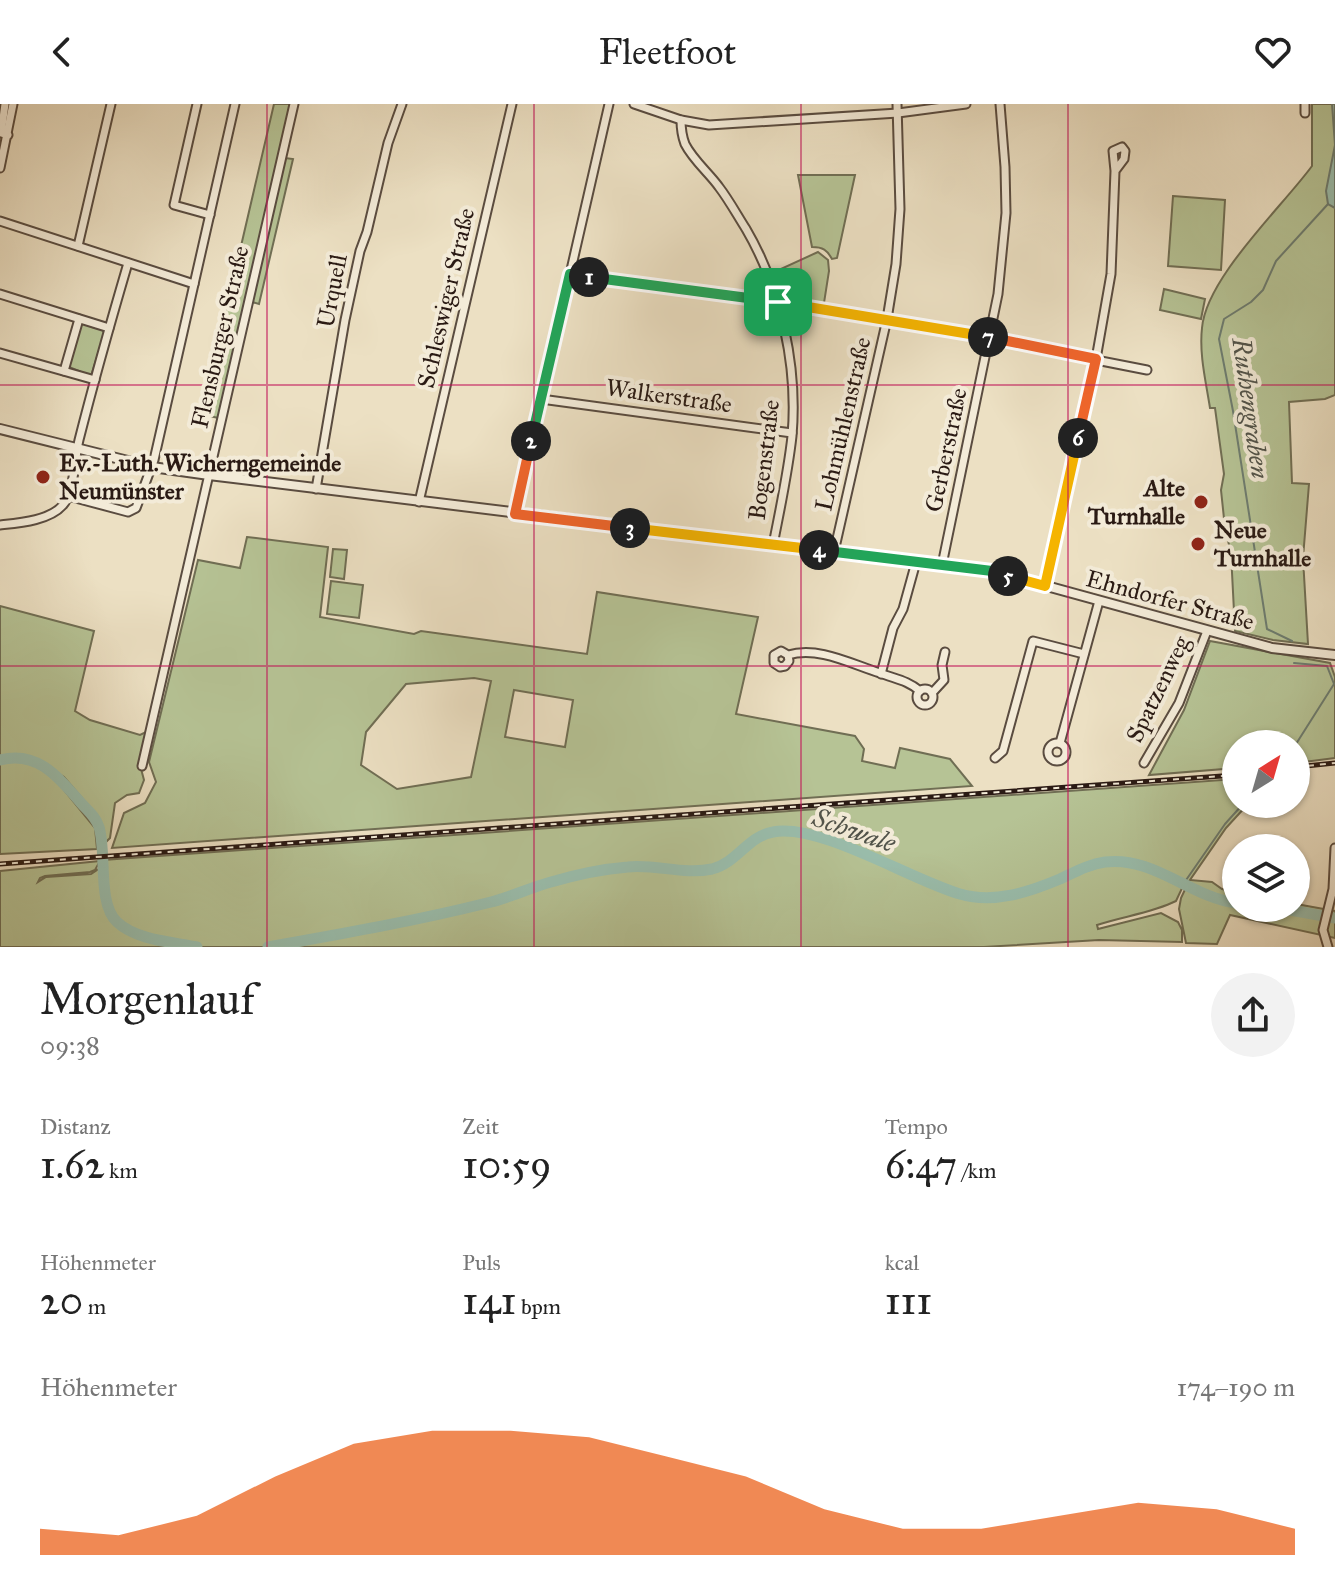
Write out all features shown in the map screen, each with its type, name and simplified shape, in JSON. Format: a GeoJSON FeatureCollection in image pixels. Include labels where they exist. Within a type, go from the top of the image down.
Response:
{"type":"FeatureCollection","features":[{"type":"Feature","properties":{"kind":"street"},"geometry":{"type":"LineString","coordinates":[[5,104],[1,133],[8,135]]}},
{"type":"Feature","properties":{"kind":"street"},"geometry":{"type":"LineString","coordinates":[[0,168],[13,104]]}},
{"type":"Feature","properties":{"kind":"street"},"geometry":{"type":"LineString","coordinates":[[78,246],[111,104]]}},
{"type":"Feature","properties":{"kind":"street"},"geometry":{"type":"LineString","coordinates":[[197,104],[174,205],[210,215]]}},
{"type":"Feature","properties":{"kind":"street"},"geometry":{"type":"LineString","coordinates":[[68,496],[128,512],[136,508],[152,467],[235,104]]}},
{"type":"Feature","properties":{"kind":"street","name":"Flensburger Straße"},"geometry":{"type":"LineString","coordinates":[[142,766],[294,104]]}},
{"type":"Feature","properties":{"kind":"street","name":"Urquell"},"geometry":{"type":"LineString","coordinates":[[316,489],[360,251],[388,143],[402,104]]}},
{"type":"Feature","properties":{"kind":"street","name":"Schleswiger Straße"},"geometry":{"type":"LineString","coordinates":[[419,502],[512,104]]}},
{"type":"Feature","properties":{"kind":"street"},"geometry":{"type":"LineString","coordinates":[[515,514],[609,104]]}},
{"type":"Feature","properties":{"kind":"street"},"geometry":{"type":"LineString","coordinates":[[634,104],[681,120],[709,125],[966,104]]}},
{"type":"Feature","properties":{"kind":"street","name":"Gerberstraße"},"geometry":{"type":"LineString","coordinates":[[942,565],[1002,267],[1006,213],[1000,104]]}},
{"type":"Feature","properties":{"kind":"street","name":"Lohmühlenstraße"},"geometry":{"type":"LineString","coordinates":[[834,552],[887,319],[896,264],[900,209],[898,109]]}},
{"type":"Feature","properties":{"kind":"street","name":"Bogenstraße"},"geometry":{"type":"LineString","coordinates":[[681,120],[686,146],[720,188],[747,231],[778,302],[792,390],[792,433],[773,545]]}},
{"type":"Feature","properties":{"kind":"street"},"geometry":{"type":"LineString","coordinates":[[1045,586],[1096,359],[1111,274],[1115,171]]}},
{"type":"Feature","properties":{"kind":"street"},"geometry":{"type":"LineString","coordinates":[[0,221],[194,284]]}},
{"type":"Feature","properties":{"kind":"street"},"geometry":{"type":"LineString","coordinates":[[0,525],[23,523],[45,515],[63,505],[68,496],[77,449],[128,263]]}},
{"type":"Feature","properties":{"kind":"street"},"geometry":{"type":"LineString","coordinates":[[570,274],[887,319],[1147,370]]}},
{"type":"Feature","properties":{"kind":"street"},"geometry":{"type":"LineString","coordinates":[[0,294],[109,328]]}},
{"type":"Feature","properties":{"kind":"street"},"geometry":{"type":"LineString","coordinates":[[64,371],[79,319]]}},
{"type":"Feature","properties":{"kind":"street"},"geometry":{"type":"LineString","coordinates":[[0,353],[95,380]]}},
{"type":"Feature","properties":{"kind":"street","name":"Walkerstraße"},"geometry":{"type":"LineString","coordinates":[[541,399],[792,433]]}},
{"type":"Feature","properties":{"kind":"street","name":"Ehndorfer Straße"},"geometry":{"type":"LineString","coordinates":[[0,429],[152,467],[992,571],[1272,648],[1335,655]]}},
{"type":"Feature","properties":{"kind":"street"},"geometry":{"type":"LineString","coordinates":[[881,674],[916,562]]}},
{"type":"Feature","properties":{"kind":"street"},"geometry":{"type":"LineString","coordinates":[[1060,743],[1099,601]]}},
{"type":"Feature","properties":{"kind":"street","name":"Spatzenweg"},"geometry":{"type":"LineString","coordinates":[[1144,763],[1179,703],[1207,631]]}},
{"type":"Feature","properties":{"kind":"street"},"geometry":{"type":"LineString","coordinates":[[995,758],[1003,751],[1033,641],[1084,654]]}},
{"type":"Feature","properties":{"kind":"street"},"geometry":{"type":"LineString","coordinates":[[932,693],[925,689],[920,691],[917,698],[924,705],[932,701],[932,693],[944,680],[942,665],[945,652]]}},
{"type":"Feature","properties":{"kind":"street"},"geometry":{"type":"LineString","coordinates":[[788,655],[796,653],[847,660],[905,680],[920,691]]}},
{"type":"Feature","properties":{"kind":"street"},"geometry":{"type":"LineString","coordinates":[[1328,947],[1324,925],[1333,889],[1335,848]]}},
{"type":"Feature","properties":{"kind":"shaded area"},"geometry":{"type":"Polygon","coordinates":[[[274,104],[291,104],[218,418],[202,414],[274,104]]]}},
{"type":"Feature","properties":{"kind":"shaded area"},"geometry":{"type":"Polygon","coordinates":[[[1312,104],[1335,104],[1335,395],[1325,399],[1289,402],[1292,483],[1309,484],[1303,558],[1308,644],[1235,631],[1231,553],[1221,490],[1224,474],[1215,408],[1210,408],[1201,338],[1207,308],[1217,287],[1247,244],[1312,166],[1312,104]]]}},
{"type":"Feature","properties":{"kind":"shaded area"},"geometry":{"type":"Polygon","coordinates":[[[1332,104],[1335,104],[1335,145],[1332,104]]]}},
{"type":"Feature","properties":{"kind":"shaded area"},"geometry":{"type":"Polygon","coordinates":[[[1335,145],[1335,208],[1328,204],[1326,191],[1335,145]]]}},
{"type":"Feature","properties":{"kind":"shaded area"},"geometry":{"type":"Polygon","coordinates":[[[285,158],[293,159],[259,304],[252,302],[285,158]]]}},
{"type":"Feature","properties":{"kind":"shaded area"},"geometry":{"type":"Polygon","coordinates":[[[798,175],[855,175],[837,258],[832,259],[824,250],[812,247],[798,175]]]}},
{"type":"Feature","properties":{"kind":"shaded area"},"geometry":{"type":"Polygon","coordinates":[[[1173,196],[1225,200],[1221,270],[1168,266],[1173,196]]]}},
{"type":"Feature","properties":{"kind":"shaded area"},"geometry":{"type":"Polygon","coordinates":[[[818,252],[828,260],[824,303],[781,300],[772,273],[818,252]]]}},
{"type":"Feature","properties":{"kind":"shaded area"},"geometry":{"type":"Polygon","coordinates":[[[1164,289],[1205,299],[1201,319],[1160,310],[1164,289]]]}},
{"type":"Feature","properties":{"kind":"shaded area"},"geometry":{"type":"Polygon","coordinates":[[[83,323],[103,329],[104,334],[91,376],[69,367],[83,323]]]}},
{"type":"Feature","properties":{"kind":"shaded area"},"geometry":{"type":"Polygon","coordinates":[[[247,537],[328,547],[320,617],[414,634],[421,631],[587,654],[597,592],[758,617],[736,714],[855,736],[864,749],[862,761],[895,768],[900,748],[950,759],[972,786],[112,848],[124,813],[145,803],[156,782],[149,762],[198,560],[240,568],[247,537]],[[474,678],[406,684],[366,732],[361,765],[397,789],[471,777],[491,681],[474,678]],[[514,690],[505,737],[565,747],[573,700],[514,690]]]}},
{"type":"Feature","properties":{"kind":"shaded area"},"geometry":{"type":"Polygon","coordinates":[[[333,549],[347,550],[344,579],[330,577],[333,549]]]}},
{"type":"Feature","properties":{"kind":"shaded area"},"geometry":{"type":"Polygon","coordinates":[[[331,581],[363,585],[359,618],[327,614],[331,581]]]}},
{"type":"Feature","properties":{"kind":"shaded area"},"geometry":{"type":"Polygon","coordinates":[[[0,606],[94,631],[75,711],[90,720],[140,735],[146,732],[140,765],[144,780],[139,793],[127,795],[115,803],[110,838],[105,843],[99,818],[64,777],[43,764],[95,828],[97,849],[0,854],[0,606]]]}},
{"type":"Feature","properties":{"kind":"shaded area"},"geometry":{"type":"Polygon","coordinates":[[[1210,641],[1330,663],[1335,677],[1335,758],[1310,761],[1310,730],[1222,730],[1222,769],[1149,775],[1184,710],[1210,641]]]}},
{"type":"Feature","properties":{"kind":"shaded area"},"geometry":{"type":"Polygon","coordinates":[[[1222,780],[1222,818],[1235,818],[1190,880],[1212,882],[1222,889],[1222,922],[1227,922],[1217,944],[1186,943],[1179,909],[1189,881],[1187,885],[1184,884],[1176,901],[1097,925],[1098,929],[1161,913],[1178,922],[1182,942],[1099,940],[984,947],[0,947],[0,871],[100,861],[90,872],[45,876],[38,882],[46,877],[91,874],[103,866],[103,860],[1222,780]]]}},
{"type":"Feature","properties":{"kind":"shaded area"},"geometry":{"type":"Polygon","coordinates":[[[1310,907],[1335,911],[1335,938],[1262,922],[1310,922],[1310,907]]]}},
{"type":"Feature","properties":{"kind":"waterway","name":"Ruthengraben"},"geometry":{"type":"LineString","coordinates":[[1292,641],[1267,629],[1219,339],[1224,319],[1251,302],[1263,290],[1276,261],[1328,204]]}},
{"type":"Feature","properties":{"kind":"waterway","name":"Ruthengraben"},"geometry":{"type":"LineString","coordinates":[[1294,663],[1327,666],[1334,684],[1305,730]]}},
{"type":"Feature","properties":{"kind":"waterway","name":"Schwale"},"geometry":{"type":"LineString","coordinates":[[0,760],[26,759],[46,768],[94,817],[101,838],[107,903],[117,922],[144,937],[197,947]]}},
{"type":"Feature","properties":{"kind":"waterway","name":"Ruthengraben"},"geometry":{"type":"LineString","coordinates":[[1184,883],[1230,818]]}},
{"type":"Feature","properties":{"kind":"waterway","name":"Schwale"},"geometry":{"type":"LineString","coordinates":[[268,947],[460,910],[560,879],[599,871],[638,866],[691,871],[712,869],[729,861],[764,834],[773,832],[793,832],[840,844],[940,887],[973,897],[998,897],[1024,892],[1093,865],[1123,862],[1156,871],[1222,900]]}},
{"type":"Feature","properties":{"kind":"waterway","name":"Schwale"},"geometry":{"type":"LineString","coordinates":[[1310,914],[1335,918]]}},
{"type":"Feature","properties":{"kind":"railway"},"geometry":{"type":"LineString","coordinates":[[1310,766],[1335,763]]}},
{"type":"Feature","properties":{"kind":"railway"},"geometry":{"type":"LineString","coordinates":[[0,864],[1222,776]]}},
{"type":"Feature","properties":{"kind":"place","name":"Ev.-Luth. Wicherngemeinde Neumünster"},"geometry":{"type":"Point","coordinates":[43,477]}},
{"type":"Feature","properties":{"kind":"place","name":"Alte Turnhalle"},"geometry":{"type":"Point","coordinates":[1201,502]}},
{"type":"Feature","properties":{"kind":"place","name":"Neue Turnhalle"},"geometry":{"type":"Point","coordinates":[1198,544]}},
{"type":"Feature","properties":{"kind":"route"},"geometry":{"type":"LineString","coordinates":[[570,274],[778,302],[887,319],[1096,359],[1045,586],[992,571],[515,514],[570,274]]}}]}
